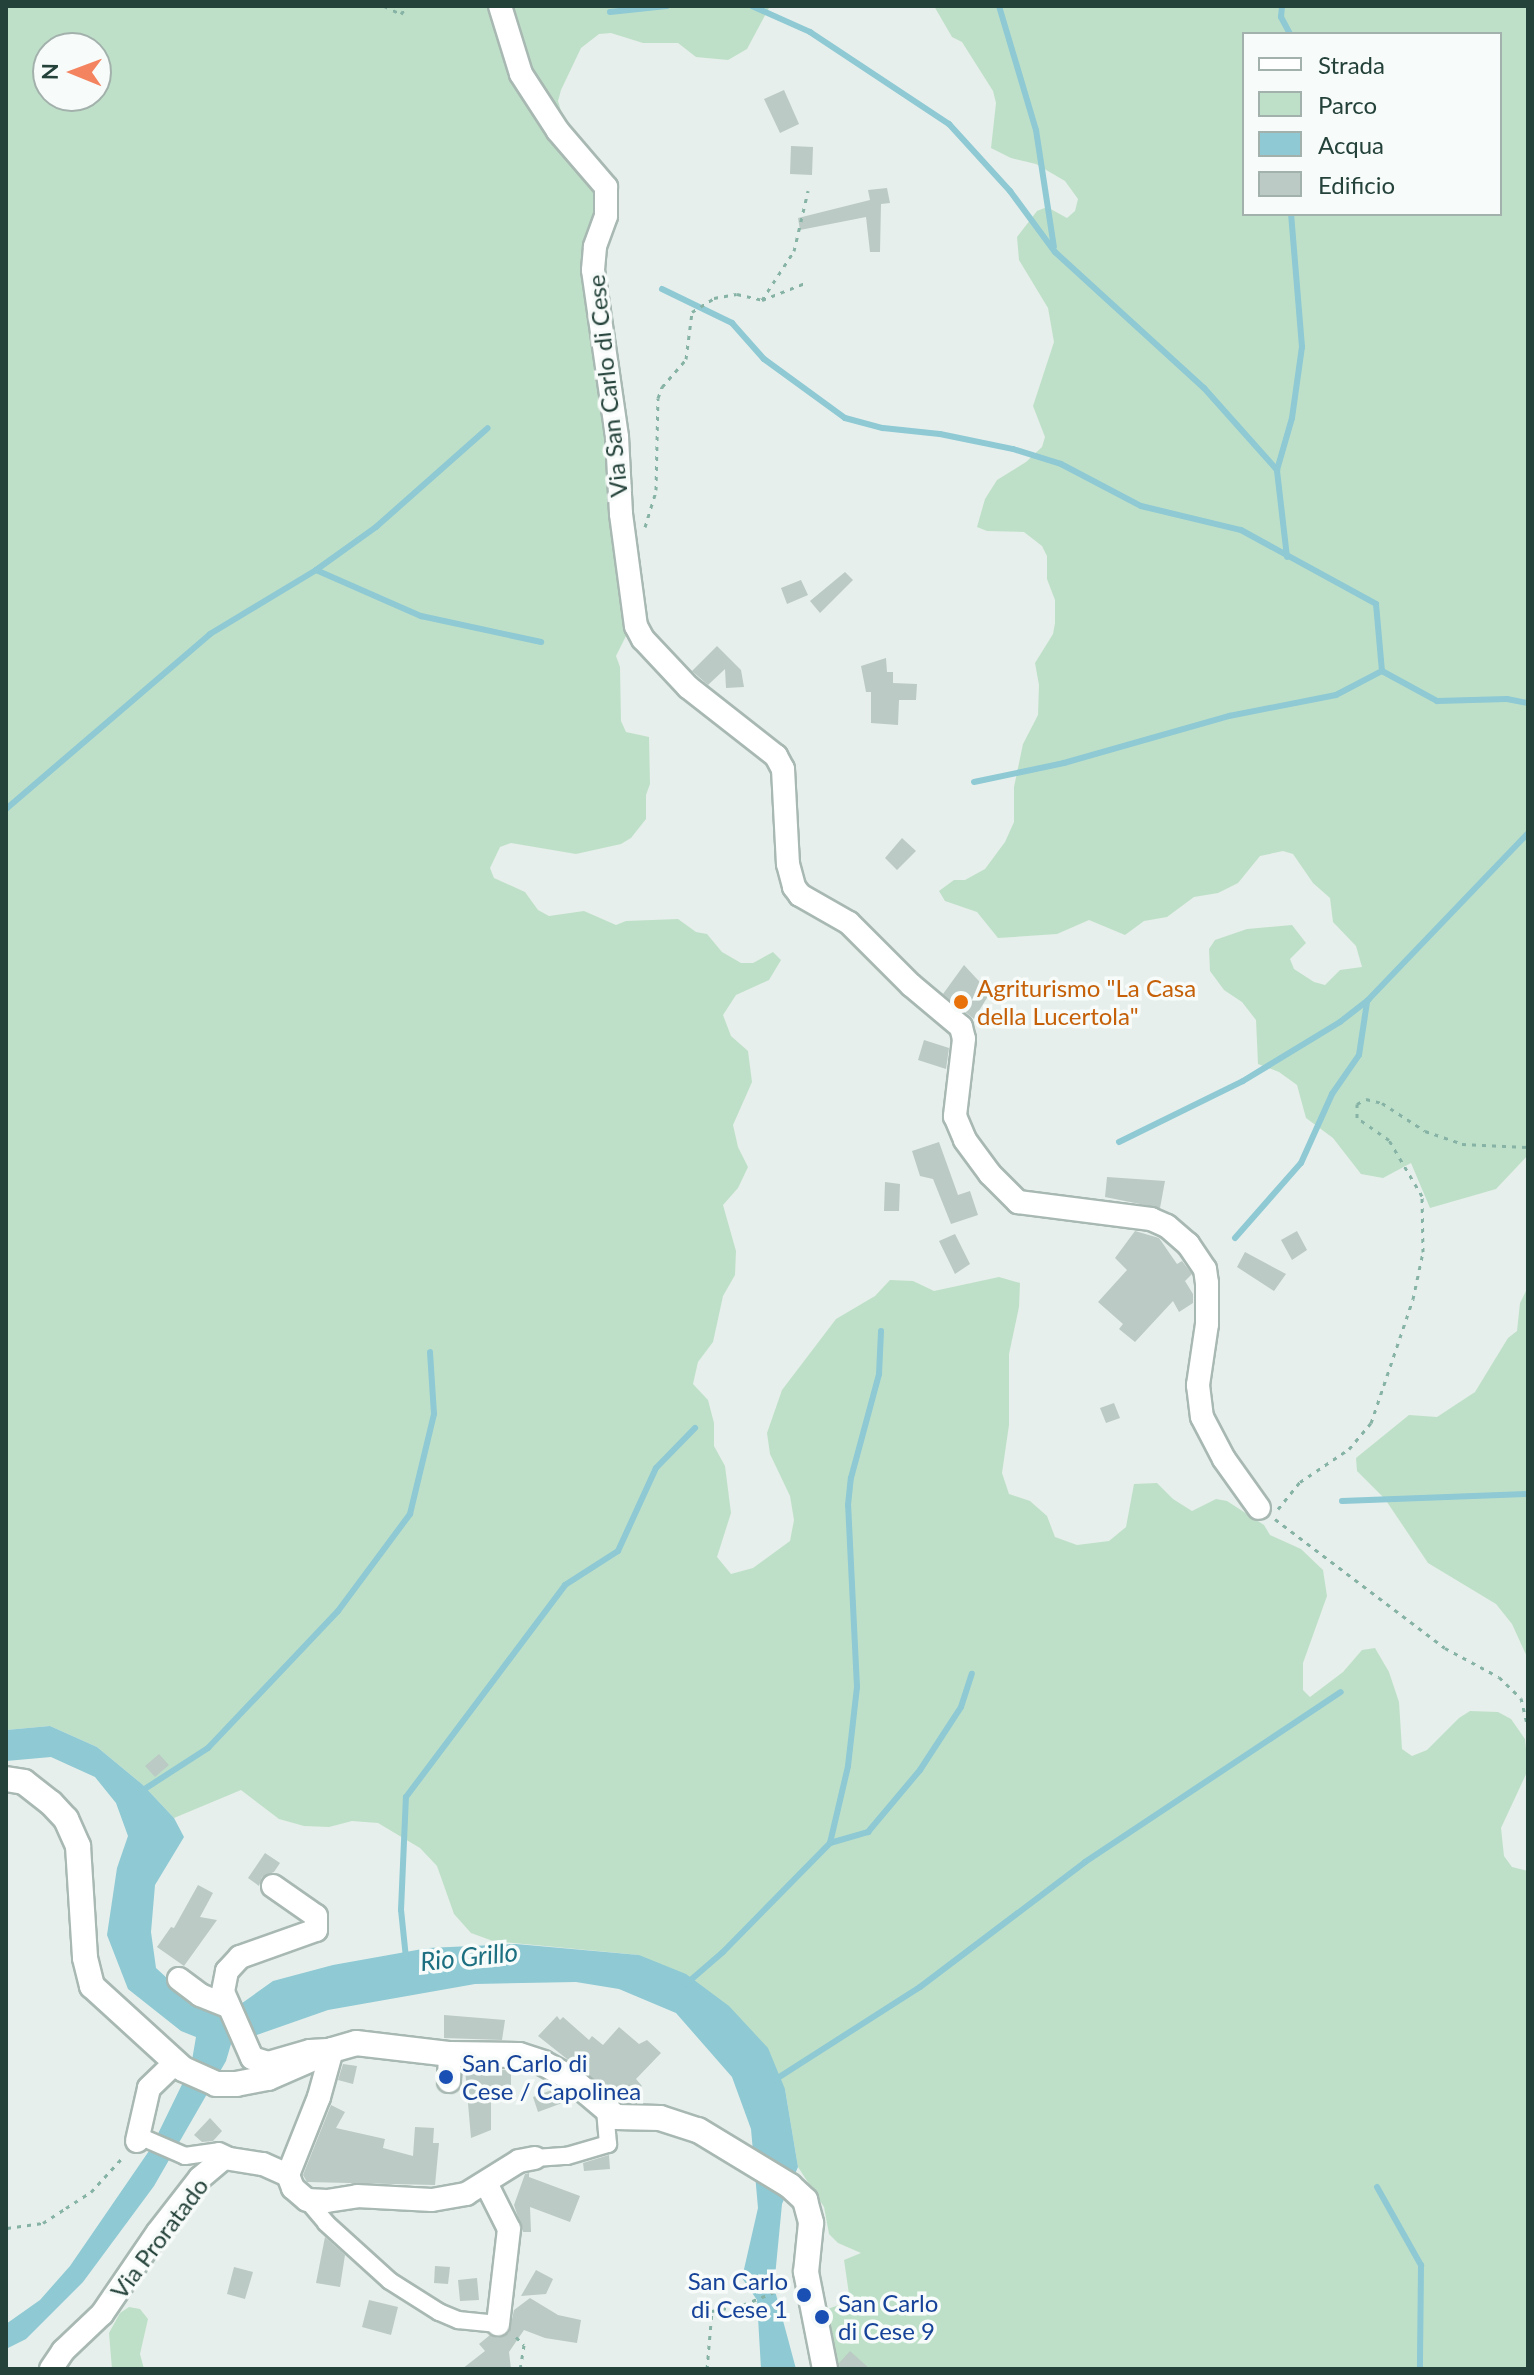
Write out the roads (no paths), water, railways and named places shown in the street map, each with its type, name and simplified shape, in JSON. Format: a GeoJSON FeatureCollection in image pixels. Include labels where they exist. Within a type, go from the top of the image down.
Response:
{"type":"FeatureCollection","features":[{"type":"Feature","properties":{"kind":"street","name":"Via San Carlo di Cese"},"geometry":{"type":"LineString","coordinates":[[500,6],[521,74],[558,131],[606,187],[606,216],[595,247],[594,280],[617,437],[632,612],[643,639],[688,687],[776,756],[783,769],[788,864],[800,895],[849,923],[911,985],[961,1027],[964,1039],[955,1116],[965,1140],[990,1174],[1018,1202],[1131,1214],[1167,1226],[1188,1244],[1205,1269],[1207,1324],[1198,1385],[1202,1417],[1224,1459],[1259,1508]]}},
{"type":"Feature","properties":{"kind":"street"},"geometry":{"type":"LineString","coordinates":[[9,1779],[37,1789],[66,1819],[78,1846],[85,1958],[92,1986],[179,2066],[216,2084],[268,2078],[356,2043],[450,2054],[519,2055],[543,2063],[570,2078],[616,2117],[660,2118],[698,2130],[790,2186],[805,2200],[811,2223],[806,2272],[825,2369]]}},
{"type":"Feature","properties":{"kind":"street"},"geometry":{"type":"LineString","coordinates":[[273,1886],[316,1916],[316,1930],[240,1957],[227,1971],[223,1981],[225,2005],[246,2052],[252,2058],[268,2063],[310,2051],[332,2050]]}},
{"type":"Feature","properties":{"kind":"street"},"geometry":{"type":"LineString","coordinates":[[179,1979],[200,1995],[225,2005]]}},
{"type":"Feature","properties":{"kind":"street"},"geometry":{"type":"LineString","coordinates":[[332,2050],[319,2097],[288,2175],[293,2188],[326,2223],[390,2281],[439,2312],[458,2320],[498,2324],[509,2229],[486,2183]]}},
{"type":"Feature","properties":{"kind":"street"},"geometry":{"type":"LineString","coordinates":[[449,2081],[450,2054]]}},
{"type":"Feature","properties":{"kind":"street"},"geometry":{"type":"LineString","coordinates":[[179,2066],[149,2088],[141,2138],[185,2156],[219,2151],[288,2175]]}},
{"type":"Feature","properties":{"kind":"street"},"geometry":{"type":"LineString","coordinates":[[307,2200],[327,2201],[357,2196],[432,2200],[466,2194],[519,2161],[567,2156],[608,2144],[601,2107]]}},
{"type":"Feature","properties":{"kind":"street","name":"Via Proratado"},"geometry":{"type":"LineString","coordinates":[[51,2369],[63,2351],[102,2314],[158,2232],[200,2178],[224,2158],[232,2157]]}},
{"type":"Feature","properties":{"kind":"water","name":"Rio Grillo"},"geometry":{"type":"Polygon","coordinates":[[[50,1726],[97,1747],[143,1785],[174,1818],[184,1837],[155,1885],[151,1932],[156,1968],[192,2001],[238,2006],[273,1981],[333,1965],[428,1948],[516,1944],[639,1955],[686,1974],[729,2006],[768,2048],[785,2089],[798,2167],[782,2204],[774,2287],[796,2369],[761,2369],[757,2300],[742,2278],[758,2208],[751,2129],[732,2077],[676,2013],[619,1989],[576,1982],[475,1984],[328,2010],[231,2044],[226,2061],[154,2186],[83,2282],[26,2339],[6,2349],[6,2324],[40,2300],[70,2266],[151,2148],[191,2066],[196,2037],[181,2031],[128,1989],[107,1935],[117,1868],[128,1836],[116,1803],[95,1777],[51,1757],[6,1761],[6,1730],[50,1726]]]}},
{"type":"Feature","properties":{"kind":"waterway"},"geometry":{"type":"LineString","coordinates":[[610,12],[667,6]]}},
{"type":"Feature","properties":{"kind":"waterway"},"geometry":{"type":"LineString","coordinates":[[752,6],[810,32],[949,124],[1010,191],[1055,252],[1204,388],[1277,470]]}},
{"type":"Feature","properties":{"kind":"waterway"},"geometry":{"type":"LineString","coordinates":[[999,6],[1036,130],[1054,247]]}},
{"type":"Feature","properties":{"kind":"waterway"},"geometry":{"type":"LineString","coordinates":[[1282,6],[1281,17],[1289,32]]}},
{"type":"Feature","properties":{"kind":"waterway"},"geometry":{"type":"LineString","coordinates":[[1287,557],[1277,470],[1292,418],[1302,347],[1291,216]]}},
{"type":"Feature","properties":{"kind":"waterway"},"geometry":{"type":"LineString","coordinates":[[662,289],[732,323],[764,359],[845,418],[883,428],[940,434],[1013,449],[1061,464],[1141,506],[1241,530],[1376,604],[1382,671],[1437,701],[1507,699],[1528,703]]}},
{"type":"Feature","properties":{"kind":"waterway"},"geometry":{"type":"LineString","coordinates":[[6,809],[210,634],[316,570],[376,527],[488,428]]}},
{"type":"Feature","properties":{"kind":"waterway"},"geometry":{"type":"LineString","coordinates":[[316,570],[421,616],[541,642]]}},
{"type":"Feature","properties":{"kind":"waterway"},"geometry":{"type":"LineString","coordinates":[[974,782],[1064,763],[1229,716],[1336,695],[1382,671]]}},
{"type":"Feature","properties":{"kind":"waterway"},"geometry":{"type":"LineString","coordinates":[[1119,1142],[1243,1081],[1340,1022],[1368,1000],[1528,833]]}},
{"type":"Feature","properties":{"kind":"waterway"},"geometry":{"type":"LineString","coordinates":[[1235,1238],[1301,1163],[1332,1094],[1359,1055],[1367,1002]]}},
{"type":"Feature","properties":{"kind":"waterway"},"geometry":{"type":"LineString","coordinates":[[686,1984],[723,1952],[830,1843],[848,1766],[857,1687],[848,1505],[851,1478],[879,1374],[881,1331]]}},
{"type":"Feature","properties":{"kind":"waterway"},"geometry":{"type":"LineString","coordinates":[[140,1792],[208,1748],[338,1611],[410,1514],[434,1414],[430,1352]]}},
{"type":"Feature","properties":{"kind":"waterway"},"geometry":{"type":"LineString","coordinates":[[406,1958],[401,1910],[406,1797],[565,1585],[618,1551],[656,1468],[695,1428]]}},
{"type":"Feature","properties":{"kind":"waterway"},"geometry":{"type":"LineString","coordinates":[[1342,1501],[1528,1494]]}},
{"type":"Feature","properties":{"kind":"waterway"},"geometry":{"type":"LineString","coordinates":[[830,1843],[868,1832],[920,1770],[961,1707],[972,1674]]}},
{"type":"Feature","properties":{"kind":"waterway"},"geometry":{"type":"LineString","coordinates":[[773,2081],[920,1987],[1085,1862],[1341,1692]]}},
{"type":"Feature","properties":{"kind":"waterway"},"geometry":{"type":"LineString","coordinates":[[1377,2187],[1421,2265],[1420,2369]]}},
{"type":"Feature","properties":{"kind":"place","name":"Agriturismo \"La Casa della Lucertola\""},"geometry":{"type":"Point","coordinates":[961,1002]}},
{"type":"Feature","properties":{"kind":"place","name":"San Carlo di Cese / Capolinea"},"geometry":{"type":"Point","coordinates":[446,2077]}},
{"type":"Feature","properties":{"kind":"place","name":"San Carlo di Cese 1"},"geometry":{"type":"Point","coordinates":[804,2295]}},
{"type":"Feature","properties":{"kind":"place","name":"San Carlo di Cese 9"},"geometry":{"type":"Point","coordinates":[822,2317]}}]}
